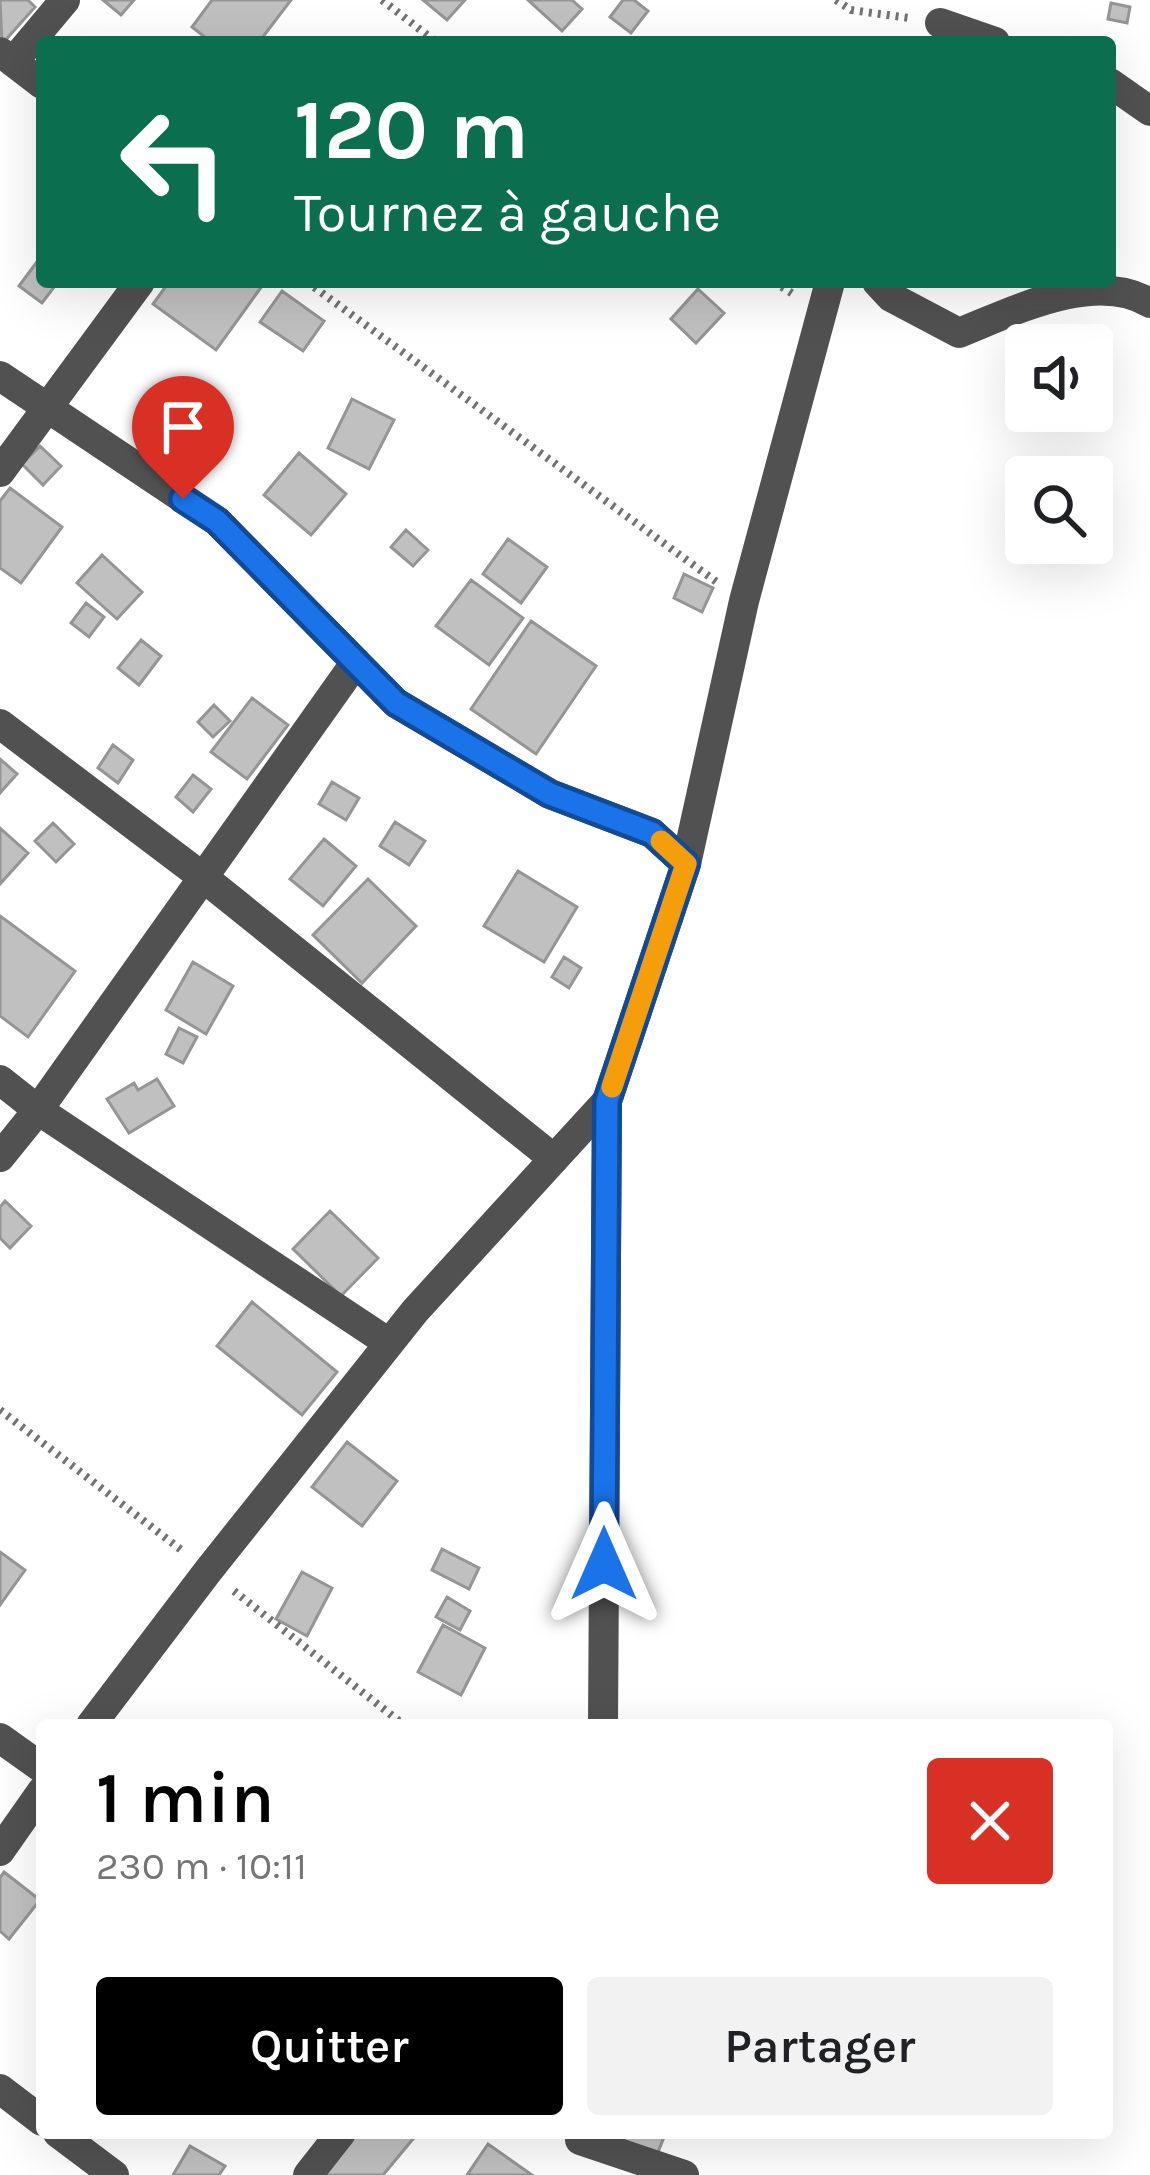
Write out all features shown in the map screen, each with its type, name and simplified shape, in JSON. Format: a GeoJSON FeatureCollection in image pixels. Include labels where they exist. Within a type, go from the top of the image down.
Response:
{"type":"FeatureCollection","features":[{"type":"Feature","properties":{"kind":"street"},"geometry":{"type":"LineString","coordinates":[[36,80],[6,57],[65,0]]}},
{"type":"Feature","properties":{"kind":"street"},"geometry":{"type":"LineString","coordinates":[[940,22],[978,36]]}},
{"type":"Feature","properties":{"kind":"street"},"geometry":{"type":"LineString","coordinates":[[1116,86],[1150,111]]}},
{"type":"Feature","properties":{"kind":"street"},"geometry":{"type":"LineString","coordinates":[[0,472],[136,288]]}},
{"type":"Feature","properties":{"kind":"street"},"geometry":{"type":"LineString","coordinates":[[603,1719],[607,1101],[686,864],[743,602],[828,288]]}},
{"type":"Feature","properties":{"kind":"street"},"geometry":{"type":"LineString","coordinates":[[883,288],[958,333],[1022,308],[1082,292],[1134,293],[1150,303]]}},
{"type":"Feature","properties":{"kind":"street"},"geometry":{"type":"LineString","coordinates":[[0,376],[217,521],[396,703],[550,794],[652,833],[686,864]]}},
{"type":"Feature","properties":{"kind":"street"},"geometry":{"type":"LineString","coordinates":[[0,1157],[356,662]]}},
{"type":"Feature","properties":{"kind":"street"},"geometry":{"type":"LineString","coordinates":[[0,724],[204,878],[554,1159]]}},
{"type":"Feature","properties":{"kind":"street"},"geometry":{"type":"LineString","coordinates":[[0,1080],[38,1110],[389,1342]]}},
{"type":"Feature","properties":{"kind":"street"},"geometry":{"type":"LineString","coordinates":[[96,1719],[389,1342],[607,1101]]}},
{"type":"Feature","properties":{"kind":"street"},"geometry":{"type":"LineString","coordinates":[[0,1738],[36,1764]]}},
{"type":"Feature","properties":{"kind":"street"},"geometry":{"type":"LineString","coordinates":[[0,1851],[36,1800]]}},
{"type":"Feature","properties":{"kind":"street"},"geometry":{"type":"LineString","coordinates":[[0,2089],[36,2116]]}},
{"type":"Feature","properties":{"kind":"street"},"geometry":{"type":"LineString","coordinates":[[66,2139],[114,2175]]}},
{"type":"Feature","properties":{"kind":"street"},"geometry":{"type":"LineString","coordinates":[[308,2175],[335,2139]]}},
{"type":"Feature","properties":{"kind":"street"},"geometry":{"type":"LineString","coordinates":[[587,2139],[683,2175]]}},
{"type":"Feature","properties":{"kind":"path"},"geometry":{"type":"LineString","coordinates":[[382,0],[428,36]]}},
{"type":"Feature","properties":{"kind":"path"},"geometry":{"type":"LineString","coordinates":[[836,0],[851,10],[940,22]]}},
{"type":"Feature","properties":{"kind":"path"},"geometry":{"type":"LineString","coordinates":[[315,288],[743,602]]}},
{"type":"Feature","properties":{"kind":"building"},"geometry":{"type":"Polygon","coordinates":[[[0,0],[28,0],[35,7],[2,44],[0,0]]]}},
{"type":"Feature","properties":{"kind":"building"},"geometry":{"type":"Polygon","coordinates":[[[103,0],[134,0],[121,15],[103,0]]]}},
{"type":"Feature","properties":{"kind":"building"},"geometry":{"type":"Polygon","coordinates":[[[212,0],[291,0],[264,36],[203,36],[192,27],[212,0]]]}},
{"type":"Feature","properties":{"kind":"building"},"geometry":{"type":"Polygon","coordinates":[[[423,0],[465,0],[447,20],[423,0]]]}},
{"type":"Feature","properties":{"kind":"building"},"geometry":{"type":"Polygon","coordinates":[[[528,0],[572,0],[582,9],[562,31],[528,0]]]}},
{"type":"Feature","properties":{"kind":"building"},"geometry":{"type":"Polygon","coordinates":[[[623,0],[634,0],[648,11],[631,33],[610,17],[623,0]]]}},
{"type":"Feature","properties":{"kind":"building"},"geometry":{"type":"Polygon","coordinates":[[[1111,3],[1130,7],[1127,23],[1108,19],[1111,3]]]}},
{"type":"Feature","properties":{"kind":"building"},"geometry":{"type":"Polygon","coordinates":[[[36,263],[36,288],[53,288],[42,303],[19,286],[36,263]]]}},
{"type":"Feature","properties":{"kind":"building"},"geometry":{"type":"Polygon","coordinates":[[[165,288],[261,288],[216,350],[153,304],[165,288]]]}},
{"type":"Feature","properties":{"kind":"building"},"geometry":{"type":"Polygon","coordinates":[[[698,289],[724,313],[696,343],[671,319],[698,289]]]}},
{"type":"Feature","properties":{"kind":"building"},"geometry":{"type":"Polygon","coordinates":[[[282,291],[324,321],[303,351],[260,322],[282,291]]]}},
{"type":"Feature","properties":{"kind":"building"},"geometry":{"type":"Polygon","coordinates":[[[352,399],[394,420],[369,469],[328,448],[352,399]]]}},
{"type":"Feature","properties":{"kind":"building"},"geometry":{"type":"Polygon","coordinates":[[[40,446],[61,466],[43,485],[22,464],[40,446]]]}},
{"type":"Feature","properties":{"kind":"building"},"geometry":{"type":"Polygon","coordinates":[[[299,453],[346,494],[311,535],[264,495],[299,453]]]}},
{"type":"Feature","properties":{"kind":"building"},"geometry":{"type":"Polygon","coordinates":[[[10,488],[62,527],[21,583],[0,568],[0,501],[10,488]]]}},
{"type":"Feature","properties":{"kind":"building"},"geometry":{"type":"Polygon","coordinates":[[[406,530],[428,550],[413,566],[391,547],[406,530]]]}},
{"type":"Feature","properties":{"kind":"building"},"geometry":{"type":"Polygon","coordinates":[[[508,539],[547,567],[521,603],[483,574],[508,539]]]}},
{"type":"Feature","properties":{"kind":"building"},"geometry":{"type":"Polygon","coordinates":[[[102,555],[142,592],[117,619],[77,583],[102,555]]]}},
{"type":"Feature","properties":{"kind":"building"},"geometry":{"type":"Polygon","coordinates":[[[684,574],[713,588],[702,612],[674,598],[684,574]]]}},
{"type":"Feature","properties":{"kind":"building"},"geometry":{"type":"Polygon","coordinates":[[[471,580],[523,618],[489,665],[436,626],[471,580]]]}},
{"type":"Feature","properties":{"kind":"building"},"geometry":{"type":"Polygon","coordinates":[[[86,603],[104,617],[89,637],[71,623],[86,603]]]}},
{"type":"Feature","properties":{"kind":"building"},"geometry":{"type":"Polygon","coordinates":[[[531,621],[596,666],[536,754],[471,709],[531,621]]]}},
{"type":"Feature","properties":{"kind":"building"},"geometry":{"type":"Polygon","coordinates":[[[141,640],[161,656],[139,685],[118,668],[141,640]]]}},
{"type":"Feature","properties":{"kind":"building"},"geometry":{"type":"Polygon","coordinates":[[[252,698],[288,725],[247,779],[211,752],[252,698]]]}},
{"type":"Feature","properties":{"kind":"building"},"geometry":{"type":"Polygon","coordinates":[[[214,705],[230,721],[213,737],[198,722],[214,705]]]}},
{"type":"Feature","properties":{"kind":"building"},"geometry":{"type":"Polygon","coordinates":[[[113,745],[133,760],[118,783],[98,768],[113,745]]]}},
{"type":"Feature","properties":{"kind":"building"},"geometry":{"type":"Polygon","coordinates":[[[0,759],[17,774],[0,793],[0,759]]]}},
{"type":"Feature","properties":{"kind":"building"},"geometry":{"type":"Polygon","coordinates":[[[193,775],[211,789],[193,812],[176,797],[193,775]]]}},
{"type":"Feature","properties":{"kind":"building"},"geometry":{"type":"Polygon","coordinates":[[[332,782],[359,798],[346,820],[319,804],[332,782]]]}},
{"type":"Feature","properties":{"kind":"building"},"geometry":{"type":"Polygon","coordinates":[[[395,822],[425,841],[409,865],[380,846],[395,822]]]}},
{"type":"Feature","properties":{"kind":"building"},"geometry":{"type":"Polygon","coordinates":[[[53,823],[74,844],[56,862],[35,841],[53,823]]]}},
{"type":"Feature","properties":{"kind":"building"},"geometry":{"type":"Polygon","coordinates":[[[0,828],[28,853],[0,884],[0,828]]]}},
{"type":"Feature","properties":{"kind":"building"},"geometry":{"type":"Polygon","coordinates":[[[324,839],[356,866],[323,906],[290,879],[324,839]]]}},
{"type":"Feature","properties":{"kind":"building"},"geometry":{"type":"Polygon","coordinates":[[[518,871],[577,907],[544,962],[484,926],[518,871]]]}},
{"type":"Feature","properties":{"kind":"building"},"geometry":{"type":"Polygon","coordinates":[[[368,879],[416,926],[362,983],[313,935],[368,879]]]}},
{"type":"Feature","properties":{"kind":"building"},"geometry":{"type":"Polygon","coordinates":[[[0,916],[75,971],[28,1037],[0,1016],[0,916]]]}},
{"type":"Feature","properties":{"kind":"building"},"geometry":{"type":"Polygon","coordinates":[[[564,957],[581,968],[569,988],[552,977],[564,957]]]}},
{"type":"Feature","properties":{"kind":"building"},"geometry":{"type":"Polygon","coordinates":[[[193,962],[233,986],[206,1034],[166,1010],[193,962]]]}},
{"type":"Feature","properties":{"kind":"building"},"geometry":{"type":"Polygon","coordinates":[[[179,1028],[197,1037],[183,1063],[166,1054],[179,1028]]]}},
{"type":"Feature","properties":{"kind":"building"},"geometry":{"type":"Polygon","coordinates":[[[157,1079],[174,1106],[129,1133],[107,1099],[134,1083],[138,1090],[157,1079]]]}},
{"type":"Feature","properties":{"kind":"building"},"geometry":{"type":"Polygon","coordinates":[[[5,1201],[31,1226],[10,1248],[0,1238],[0,1207],[5,1201]]]}},
{"type":"Feature","properties":{"kind":"building"},"geometry":{"type":"Polygon","coordinates":[[[330,1211],[378,1258],[341,1296],[293,1249],[330,1211]]]}},
{"type":"Feature","properties":{"kind":"building"},"geometry":{"type":"Polygon","coordinates":[[[252,1302],[337,1372],[302,1415],[217,1346],[252,1302]]]}},
{"type":"Feature","properties":{"kind":"building"},"geometry":{"type":"Polygon","coordinates":[[[347,1442],[397,1481],[362,1526],[312,1487],[347,1442]]]}},
{"type":"Feature","properties":{"kind":"building"},"geometry":{"type":"Polygon","coordinates":[[[442,1549],[479,1568],[469,1589],[432,1570],[442,1549]]]}},
{"type":"Feature","properties":{"kind":"building"},"geometry":{"type":"Polygon","coordinates":[[[0,1552],[25,1570],[0,1605],[0,1552]]]}},
{"type":"Feature","properties":{"kind":"building"},"geometry":{"type":"Polygon","coordinates":[[[302,1572],[332,1588],[307,1636],[276,1619],[302,1572]]]}},
{"type":"Feature","properties":{"kind":"building"},"geometry":{"type":"Polygon","coordinates":[[[447,1597],[470,1611],[460,1630],[436,1617],[447,1597]]]}},
{"type":"Feature","properties":{"kind":"building"},"geometry":{"type":"Polygon","coordinates":[[[443,1625],[485,1648],[461,1695],[418,1672],[443,1625]]]}},
{"type":"Feature","properties":{"kind":"building"},"geometry":{"type":"Polygon","coordinates":[[[4,1872],[36,1897],[36,1905],[9,1939],[0,1931],[4,1872]]]}},
{"type":"Feature","properties":{"kind":"building"},"geometry":{"type":"Polygon","coordinates":[[[345,2139],[413,2139],[383,2175],[316,2175],[345,2139]]]}},
{"type":"Feature","properties":{"kind":"building"},"geometry":{"type":"Polygon","coordinates":[[[624,2139],[663,2139],[656,2157],[622,2145],[624,2139]]]}},
{"type":"Feature","properties":{"kind":"building"},"geometry":{"type":"Polygon","coordinates":[[[488,2144],[532,2175],[467,2175],[488,2144]]]}},
{"type":"Feature","properties":{"kind":"building"},"geometry":{"type":"Polygon","coordinates":[[[190,2146],[225,2166],[219,2175],[173,2175],[190,2146]]]}},
{"type":"Feature","properties":{"kind":"slow traffic"},"geometry":{"type":"LineString","coordinates":[[612,1087],[686,864],[661,841]]}},
{"type":"Feature","properties":{"kind":"route"},"geometry":{"type":"LineString","coordinates":[[183,499],[217,521],[396,703],[550,794],[652,833],[686,864],[607,1101],[604,1564]]}}]}
